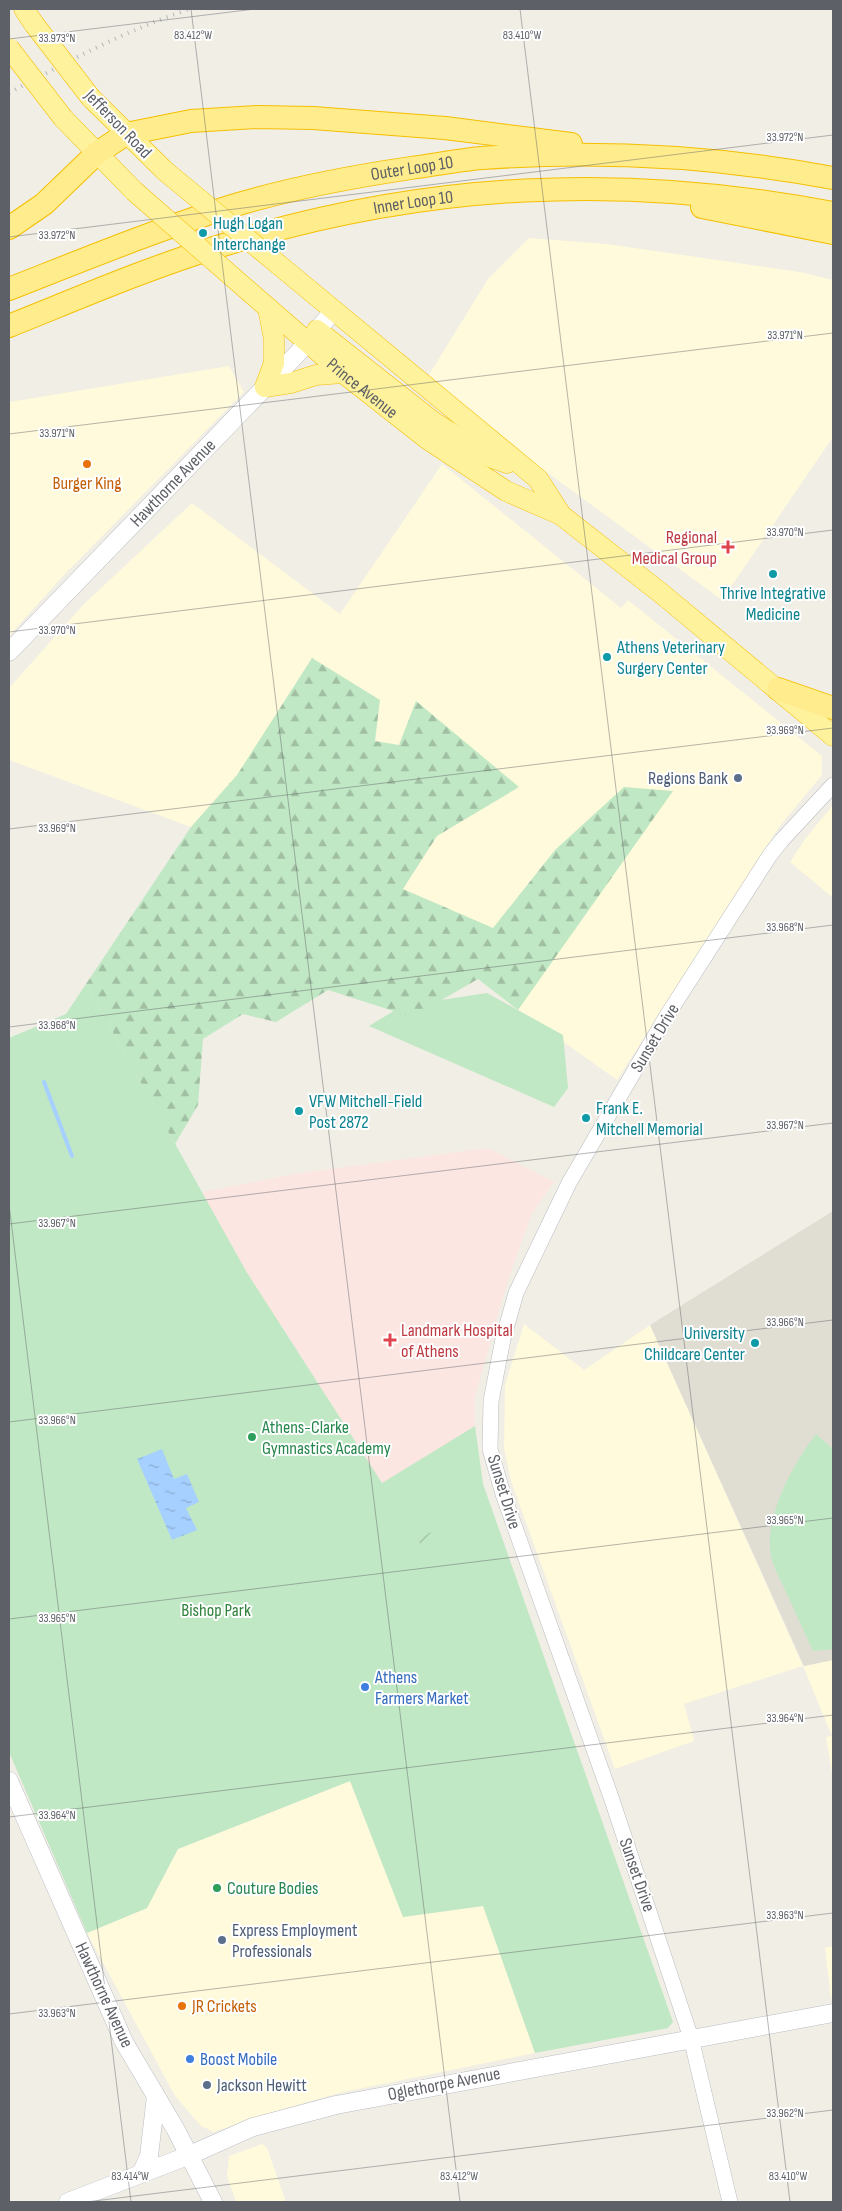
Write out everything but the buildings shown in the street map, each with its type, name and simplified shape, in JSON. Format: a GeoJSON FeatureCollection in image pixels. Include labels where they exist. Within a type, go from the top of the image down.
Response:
{"type":"FeatureCollection","features":[{"type":"Feature","properties":{"kind":"highway","name":"Jefferson Road"},"geometry":{"type":"LineString","coordinates":[[29,16],[91,98],[165,171],[228,224]]}},
{"type":"Feature","properties":{"kind":"highway","name":"Jefferson Road"},"geometry":{"type":"LineString","coordinates":[[9,48],[63,118],[134,191],[182,234]]}},
{"type":"Feature","properties":{"kind":"highway"},"geometry":{"type":"LineString","coordinates":[[9,228],[44,204],[97,153],[126,134],[191,121],[226,118],[313,118],[445,128],[650,155]]}},
{"type":"Feature","properties":{"kind":"highway","name":"Outer Loop 10"},"geometry":{"type":"LineString","coordinates":[[9,289],[146,236],[232,206],[341,178],[480,158],[573,154],[650,155],[741,163],[833,178]]}},
{"type":"Feature","properties":{"kind":"highway"},"geometry":{"type":"LineString","coordinates":[[552,188],[676,202],[833,233]]}},
{"type":"Feature","properties":{"kind":"highway","name":"Inner Loop 10"},"geometry":{"type":"LineString","coordinates":[[9,326],[172,261],[301,223],[367,208],[428,198],[489,191],[552,188],[625,188],[706,193],[833,213]]}},
{"type":"Feature","properties":{"kind":"highway","name":"Prince Avenue"},"geometry":{"type":"LineString","coordinates":[[228,224],[298,279],[538,479],[561,515]]}},
{"type":"Feature","properties":{"kind":"highway","name":"Prince Avenue"},"geometry":{"type":"LineString","coordinates":[[182,234],[268,308],[312,336],[342,373],[427,439],[506,490],[561,515],[662,594],[833,736]]}},
{"type":"Feature","properties":{"kind":"highway"},"geometry":{"type":"LineString","coordinates":[[268,308],[274,339],[274,363],[265,387],[291,383],[316,375],[342,373]]}},
{"type":"Feature","properties":{"kind":"highway"},"geometry":{"type":"LineString","coordinates":[[312,336],[435,423],[490,457],[526,470]]}},
{"type":"Feature","properties":{"kind":"highway"},"geometry":{"type":"LineString","coordinates":[[778,690],[833,708]]}},
{"type":"Feature","properties":{"kind":"main road","name":"Hawthorne Avenue"},"geometry":{"type":"LineString","coordinates":[[9,652],[265,387],[334,310]]}},
{"type":"Feature","properties":{"kind":"main road","name":"Hawthorne Avenue"},"geometry":{"type":"LineString","coordinates":[[9,1781],[124,2042],[190,2155],[214,2202]]}},
{"type":"Feature","properties":{"kind":"main road","name":"Oglethorpe Avenue"},"geometry":{"type":"LineString","coordinates":[[68,2202],[190,2155],[254,2127],[336,2105],[833,2013]]}},
{"type":"Feature","properties":{"kind":"main road"},"geometry":{"type":"LineString","coordinates":[[141,2174],[150,2156],[156,2096]]}},
{"type":"Feature","properties":{"kind":"street","name":"Sunset Drive"},"geometry":{"type":"LineString","coordinates":[[730,2202],[692,2038],[612,1800],[504,1494],[490,1449],[491,1401],[503,1339],[516,1293],[569,1183],[666,1017],[770,855],[833,785]]}},
{"type":"Feature","properties":{"kind":"shaded area"},"geometry":{"type":"Polygon","coordinates":[[[529,238],[607,244],[800,272],[833,280],[833,437],[722,600],[482,425],[427,378],[488,279],[529,238]]]}},
{"type":"Feature","properties":{"kind":"shaded area"},"geometry":{"type":"Polygon","coordinates":[[[229,366],[244,392],[63,576],[9,636],[9,402],[229,366]]]}},
{"type":"Feature","properties":{"kind":"shaded area"},"geometry":{"type":"Polygon","coordinates":[[[442,464],[621,608],[628,600],[822,756],[822,775],[779,827],[617,1080],[506,1001],[237,776],[191,827],[9,760],[9,688],[84,604],[192,503],[340,614],[442,464]]]}},
{"type":"Feature","properties":{"kind":"shaded area"},"geometry":{"type":"Polygon","coordinates":[[[833,805],[833,898],[790,862],[805,839],[833,805]]]}},
{"type":"Feature","properties":{"kind":"shaded area","name":"Landmark Hospital of Athens"},"geometry":{"type":"Polygon","coordinates":[[[488,1148],[554,1182],[532,1213],[507,1283],[475,1397],[475,1426],[382,1484],[246,1271],[202,1192],[300,1173],[488,1148]]]}},
{"type":"Feature","properties":{"kind":"shaded area"},"geometry":{"type":"Polygon","coordinates":[[[833,1211],[833,1660],[804,1666],[650,1325],[833,1211]]]}},
{"type":"Feature","properties":{"kind":"shaded area"},"geometry":{"type":"Polygon","coordinates":[[[524,1324],[584,1370],[650,1325],[803,1666],[684,1704],[694,1741],[615,1769],[511,1481],[504,1448],[505,1385],[524,1324]]]}},
{"type":"Feature","properties":{"kind":"shaded area"},"geometry":{"type":"Polygon","coordinates":[[[833,1660],[833,1779],[826,1737],[832,1736],[803,1666],[833,1660]]]}},
{"type":"Feature","properties":{"kind":"shaded area"},"geometry":{"type":"Polygon","coordinates":[[[350,1781],[403,1917],[483,1906],[535,2053],[339,2093],[262,2115],[214,2132],[201,2126],[175,2096],[87,1933],[147,1908],[178,1849],[350,1781]]]}},
{"type":"Feature","properties":{"kind":"shaded area"},"geometry":{"type":"Polygon","coordinates":[[[833,1946],[833,1998],[831,1999],[825,1948],[833,1946]]]}},
{"type":"Feature","properties":{"kind":"shaded area"},"geometry":{"type":"Polygon","coordinates":[[[262,2144],[267,2148],[286,2202],[236,2202],[227,2176],[229,2156],[262,2144]]]}},
{"type":"Feature","properties":{"kind":"green space"},"geometry":{"type":"Polygon","coordinates":[[[312,658],[380,700],[375,741],[399,745],[416,701],[519,787],[437,836],[403,889],[493,928],[555,850],[624,787],[673,791],[518,1010],[478,979],[412,1017],[328,990],[276,1022],[243,1014],[203,1039],[198,1105],[175,1144],[86,984],[191,827],[237,775],[312,658]]]}},
{"type":"Feature","properties":{"kind":"green space","name":"Bishop Park"},"geometry":{"type":"Polygon","coordinates":[[[86,984],[246,1271],[382,1483],[475,1426],[483,1484],[673,2022],[668,2028],[535,2053],[483,1906],[403,1917],[350,1781],[178,1849],[147,1908],[87,1933],[9,1752],[9,1038],[66,1014],[86,984]]]}},
{"type":"Feature","properties":{"kind":"green space"},"geometry":{"type":"Polygon","coordinates":[[[487,993],[563,1035],[568,1088],[554,1107],[369,1026],[402,1006],[487,993]]]}},
{"type":"Feature","properties":{"kind":"green space"},"geometry":{"type":"Polygon","coordinates":[[[816,1434],[833,1449],[833,1649],[813,1651],[772,1560],[770,1545],[771,1528],[781,1494],[798,1461],[816,1434]]]}},
{"type":"Feature","properties":{"kind":"green space"},"geometry":{"type":"Polygon","coordinates":[[[434,1531],[437,1536],[420,1544],[418,1538],[434,1531]]]}},
{"type":"Feature","properties":{"kind":"water"},"geometry":{"type":"Polygon","coordinates":[[[162,1449],[174,1479],[187,1474],[199,1502],[186,1508],[197,1530],[172,1540],[137,1459],[162,1449]]]}},
{"type":"Feature","properties":{"kind":"waterway"},"geometry":{"type":"LineString","coordinates":[[44,1082],[72,1156]]}},
{"type":"Feature","properties":{"kind":"railway"},"geometry":{"type":"LineString","coordinates":[[9,93],[121,36],[190,9]]}},
{"type":"Feature","properties":{"kind":"place","name":"Hugh Logan Interchange"},"geometry":{"type":"Point","coordinates":[203,233]}},
{"type":"Feature","properties":{"kind":"place","name":"Burger King"},"geometry":{"type":"Point","coordinates":[87,464]}},
{"type":"Feature","properties":{"kind":"place","name":"Regional Medical Group"},"geometry":{"type":"Point","coordinates":[728,547]}},
{"type":"Feature","properties":{"kind":"place","name":"Thrive Integrative Medicine"},"geometry":{"type":"Point","coordinates":[773,574]}},
{"type":"Feature","properties":{"kind":"place","name":"Athens Veterinary Surgery Center"},"geometry":{"type":"Point","coordinates":[607,657]}},
{"type":"Feature","properties":{"kind":"place","name":"Regions Bank"},"geometry":{"type":"Point","coordinates":[738,778]}},
{"type":"Feature","properties":{"kind":"place","name":"VFW Mitchell-Field Post 2872"},"geometry":{"type":"Point","coordinates":[299,1111]}},
{"type":"Feature","properties":{"kind":"place","name":"Frank E. Mitchell Memorial"},"geometry":{"type":"Point","coordinates":[586,1118]}},
{"type":"Feature","properties":{"kind":"place","name":"Landmark Hospital of Athens"},"geometry":{"type":"Point","coordinates":[390,1340]}},
{"type":"Feature","properties":{"kind":"place","name":"University Childcare Center"},"geometry":{"type":"Point","coordinates":[755,1343]}},
{"type":"Feature","properties":{"kind":"place","name":"Athens-Clarke Gymnastics Academy"},"geometry":{"type":"Point","coordinates":[252,1437]}},
{"type":"Feature","properties":{"kind":"place","name":"Athens Farmers Market"},"geometry":{"type":"Point","coordinates":[365,1687]}},
{"type":"Feature","properties":{"kind":"place","name":"Couture Bodies"},"geometry":{"type":"Point","coordinates":[217,1888]}},
{"type":"Feature","properties":{"kind":"place","name":"Express Employment Professionals"},"geometry":{"type":"Point","coordinates":[222,1940]}},
{"type":"Feature","properties":{"kind":"place","name":"JR Crickets"},"geometry":{"type":"Point","coordinates":[182,2006]}},
{"type":"Feature","properties":{"kind":"place","name":"Boost Mobile"},"geometry":{"type":"Point","coordinates":[190,2059]}},
{"type":"Feature","properties":{"kind":"place","name":"Jackson Hewitt"},"geometry":{"type":"Point","coordinates":[207,2085]}}]}
